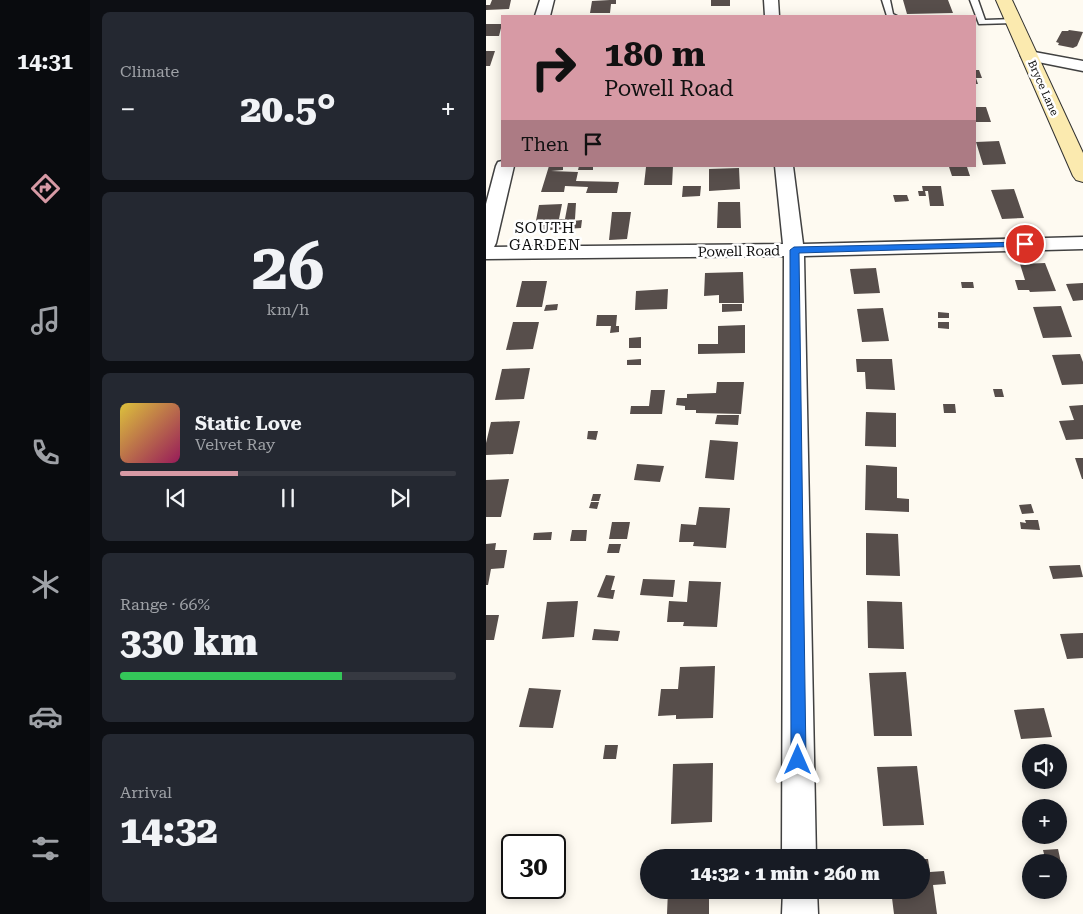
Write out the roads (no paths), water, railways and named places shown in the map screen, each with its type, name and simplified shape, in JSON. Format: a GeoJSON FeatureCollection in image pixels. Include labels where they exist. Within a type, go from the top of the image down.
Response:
{"type":"FeatureCollection","features":[{"type":"Feature","properties":{"kind":"street"},"geometry":{"type":"LineString","coordinates":[[543,15],[547,0]]}},
{"type":"Feature","properties":{"kind":"street"},"geometry":{"type":"LineString","coordinates":[[771,0],[772,15]]}},
{"type":"Feature","properties":{"kind":"street","name":"Bryce Lane"},"geometry":{"type":"LineString","coordinates":[[1004,0],[1083,176]]}},
{"type":"Feature","properties":{"kind":"street"},"geometry":{"type":"LineString","coordinates":[[1029,56],[1083,66]]}},
{"type":"Feature","properties":{"kind":"street"},"geometry":{"type":"LineString","coordinates":[[486,244],[506,167]]}},
{"type":"Feature","properties":{"kind":"street"},"geometry":{"type":"LineString","coordinates":[[784,167],[794,250],[799,849]]}},
{"type":"Feature","properties":{"kind":"street","name":"Powell Road"},"geometry":{"type":"LineString","coordinates":[[486,253],[794,250],[1083,243]]}},
{"type":"Feature","properties":{"kind":"street"},"geometry":{"type":"LineString","coordinates":[[800,899],[800,914]]}},
{"type":"Feature","properties":{"kind":"lane"},"geometry":{"type":"LineString","coordinates":[[886,0],[890,15]]}},
{"type":"Feature","properties":{"kind":"lane"},"geometry":{"type":"LineString","coordinates":[[974,0],[978,22],[1014,21]]}},
{"type":"Feature","properties":{"kind":"district","name":"SOUTH GARDEN"},"geometry":{"type":"Point","coordinates":[545,236]}}]}
